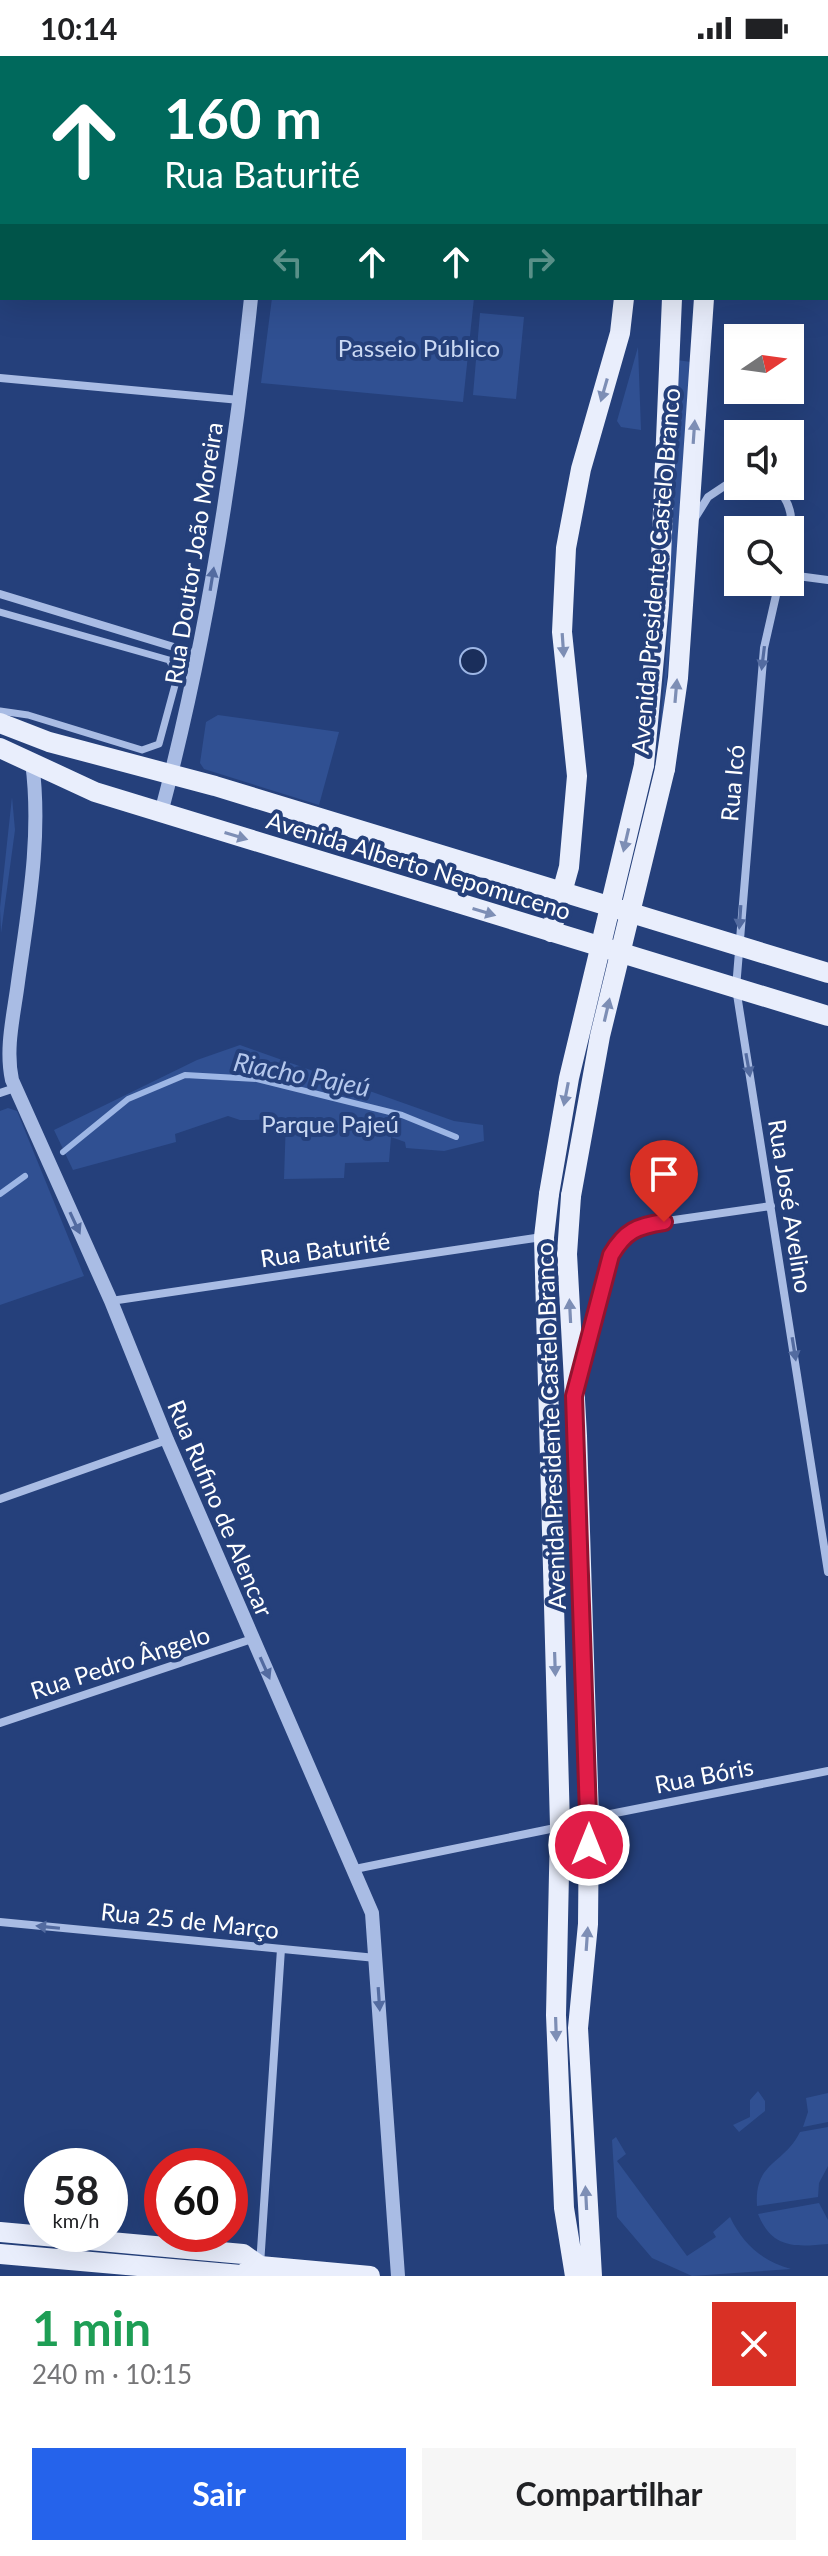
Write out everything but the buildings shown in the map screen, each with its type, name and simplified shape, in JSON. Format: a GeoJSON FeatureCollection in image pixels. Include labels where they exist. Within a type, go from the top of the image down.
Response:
{"type":"FeatureCollection","features":[{"type":"Feature","properties":{"kind":"main road"},"geometry":{"type":"LineString","coordinates":[[551,932],[569,867],[577,776],[562,632],[566,548],[581,469],[620,333],[624,300]]}},
{"type":"Feature","properties":{"kind":"main road","name":"Avenida Presidente Castelo Branco"},"geometry":{"type":"LineString","coordinates":[[575,2276],[564,2208],[556,2015],[560,1826],[544,1237],[569,1078],[644,765],[659,605],[672,300]]}},
{"type":"Feature","properties":{"kind":"main road","name":"Avenida Presidente Castelo Branco"},"geometry":{"type":"LineString","coordinates":[[592,2276],[578,2028],[588,1924],[589,1819],[567,1254],[571,1196],[600,1036],[665,769],[678,678],[704,300]]}},
{"type":"Feature","properties":{"kind":"main road","name":"Avenida Alberto Nepomuceno"},"geometry":{"type":"LineString","coordinates":[[0,723],[49,742],[828,973]]}},
{"type":"Feature","properties":{"kind":"main road","name":"Avenida Alberto Nepomuceno"},"geometry":{"type":"LineString","coordinates":[[0,748],[95,792],[828,1016]]}},
{"type":"Feature","properties":{"kind":"main road"},"geometry":{"type":"LineString","coordinates":[[0,2232],[243,2254],[260,2271]]}},
{"type":"Feature","properties":{"kind":"main road"},"geometry":{"type":"LineString","coordinates":[[0,2254],[241,2275],[260,2271],[370,2276]]}},
{"type":"Feature","properties":{"kind":"street","name":"Rua Doutor João Moreira"},"geometry":{"type":"LineString","coordinates":[[161,813],[200,656],[240,400],[251,300]]}},
{"type":"Feature","properties":{"kind":"street"},"geometry":{"type":"LineString","coordinates":[[0,378],[240,400]]}},
{"type":"Feature","properties":{"kind":"street"},"geometry":{"type":"LineString","coordinates":[[687,533],[708,497],[724,486]]}},
{"type":"Feature","properties":{"kind":"street"},"geometry":{"type":"LineString","coordinates":[[804,577],[828,580]]}},
{"type":"Feature","properties":{"kind":"street"},"geometry":{"type":"LineString","coordinates":[[0,594],[200,656]]}},
{"type":"Feature","properties":{"kind":"street","name":"Rua Icó"},"geometry":{"type":"LineString","coordinates":[[736,988],[764,648],[776,596]]}},
{"type":"Feature","properties":{"kind":"street"},"geometry":{"type":"LineString","coordinates":[[0,612],[169,660],[178,674],[159,744],[142,750],[28,715],[0,711]]}},
{"type":"Feature","properties":{"kind":"street","name":"Rua Rufino de Alencar"},"geometry":{"type":"LineString","coordinates":[[32,762],[36,809],[31,885],[7,1090],[111,1301],[167,1440],[372,1913],[398,2276]]}},
{"type":"Feature","properties":{"kind":"street","name":"Rua José Avelino"},"geometry":{"type":"LineString","coordinates":[[736,988],[828,1572]]}},
{"type":"Feature","properties":{"kind":"street"},"geometry":{"type":"LineString","coordinates":[[574,1396],[611,1255],[622,1236],[639,1225],[771,1206]]}},
{"type":"Feature","properties":{"kind":"street","name":"Rua Baturité"},"geometry":{"type":"LineString","coordinates":[[111,1301],[544,1237]]}},
{"type":"Feature","properties":{"kind":"street"},"geometry":{"type":"LineString","coordinates":[[0,1499],[167,1440]]}},
{"type":"Feature","properties":{"kind":"street","name":"Rua Pedro Ângelo"},"geometry":{"type":"LineString","coordinates":[[0,1723],[252,1639]]}},
{"type":"Feature","properties":{"kind":"street","name":"Rua Bóris"},"geometry":{"type":"LineString","coordinates":[[589,1819],[828,1771]]}},
{"type":"Feature","properties":{"kind":"street"},"geometry":{"type":"LineString","coordinates":[[355,1869],[560,1826]]}},
{"type":"Feature","properties":{"kind":"street","name":"Rua 25 de Março"},"geometry":{"type":"LineString","coordinates":[[0,1922],[376,1958]]}},
{"type":"Feature","properties":{"kind":"street"},"geometry":{"type":"LineString","coordinates":[[260,2271],[281,1949]]}},
{"type":"Feature","properties":{"kind":"green space","name":"Passeio Público"},"geometry":{"type":"Polygon","coordinates":[[[272,300],[474,300],[463,402],[261,383],[272,300]]]}},
{"type":"Feature","properties":{"kind":"green space"},"geometry":{"type":"Polygon","coordinates":[[[480,313],[524,317],[516,399],[473,395],[480,313]]]}},
{"type":"Feature","properties":{"kind":"green space"},"geometry":{"type":"Polygon","coordinates":[[[638,347],[641,430],[621,427],[617,421],[638,347]]]}},
{"type":"Feature","properties":{"kind":"green space"},"geometry":{"type":"Polygon","coordinates":[[[677,360],[691,362],[657,770],[669,617],[677,360]]]}},
{"type":"Feature","properties":{"kind":"green space"},"geometry":{"type":"Polygon","coordinates":[[[218,715],[339,732],[319,805],[204,769],[200,763],[206,722],[218,715]]]}},
{"type":"Feature","properties":{"kind":"green space"},"geometry":{"type":"Polygon","coordinates":[[[12,797],[15,830],[1,933],[0,908],[12,797]]]}},
{"type":"Feature","properties":{"kind":"green space","name":"Parque Pajeú"},"geometry":{"type":"Polygon","coordinates":[[[240,1045],[454,1121],[483,1125],[484,1141],[444,1151],[406,1148],[405,1142],[391,1137],[389,1162],[345,1163],[344,1178],[284,1179],[286,1119],[240,1120],[228,1116],[175,1134],[176,1142],[73,1170],[54,1130],[197,1060],[240,1045]]]}},
{"type":"Feature","properties":{"kind":"green space"},"geometry":{"type":"Polygon","coordinates":[[[8,1108],[17,1111],[84,1276],[0,1305],[0,1111],[8,1108]]]}},
{"type":"Feature","properties":{"kind":"green space"},"geometry":{"type":"Polygon","coordinates":[[[758,2091],[765,2101],[765,2111],[739,2132],[733,2125],[750,2117],[750,2100],[758,2091]]]}},
{"type":"Feature","properties":{"kind":"green space"},"geometry":{"type":"Polygon","coordinates":[[[828,2093],[828,2122],[803,2127],[808,2112],[806,2098],[828,2093]]]}},
{"type":"Feature","properties":{"kind":"green space"},"geometry":{"type":"Polygon","coordinates":[[[828,2127],[828,2166],[819,2183],[818,2197],[757,2206],[760,2180],[771,2164],[800,2132],[828,2127]]]}},
{"type":"Feature","properties":{"kind":"green space"},"geometry":{"type":"Polygon","coordinates":[[[616,2137],[626,2154],[617,2161],[687,2256],[716,2237],[713,2232],[730,2217],[754,2250],[791,2269],[692,2276],[652,2258],[617,2217],[612,2140],[616,2137]]]}},
{"type":"Feature","properties":{"kind":"green space"},"geometry":{"type":"Polygon","coordinates":[[[819,2203],[828,2220],[828,2244],[805,2246],[778,2240],[770,2234],[758,2214],[819,2203]]]}},
{"type":"Feature","properties":{"kind":"shaded area"},"geometry":{"type":"Polygon","coordinates":[[[473,648],[482,652],[486,661],[482,670],[473,674],[464,670],[460,661],[464,652],[473,648]]]}},
{"type":"Feature","properties":{"kind":"waterway","name":"Riacho Pajeú"},"geometry":{"type":"LineString","coordinates":[[63,1152],[128,1099],[185,1075],[257,1079],[402,1115],[456,1137]]}},
{"type":"Feature","properties":{"kind":"waterway","name":"Riacho Pajeú"},"geometry":{"type":"LineString","coordinates":[[0,1194],[25,1176]]}},
{"type":"Feature","properties":{"kind":"route"},"geometry":{"type":"LineString","coordinates":[[589,1845],[574,1396],[611,1255],[622,1236],[639,1225],[664,1222]]}}]}
